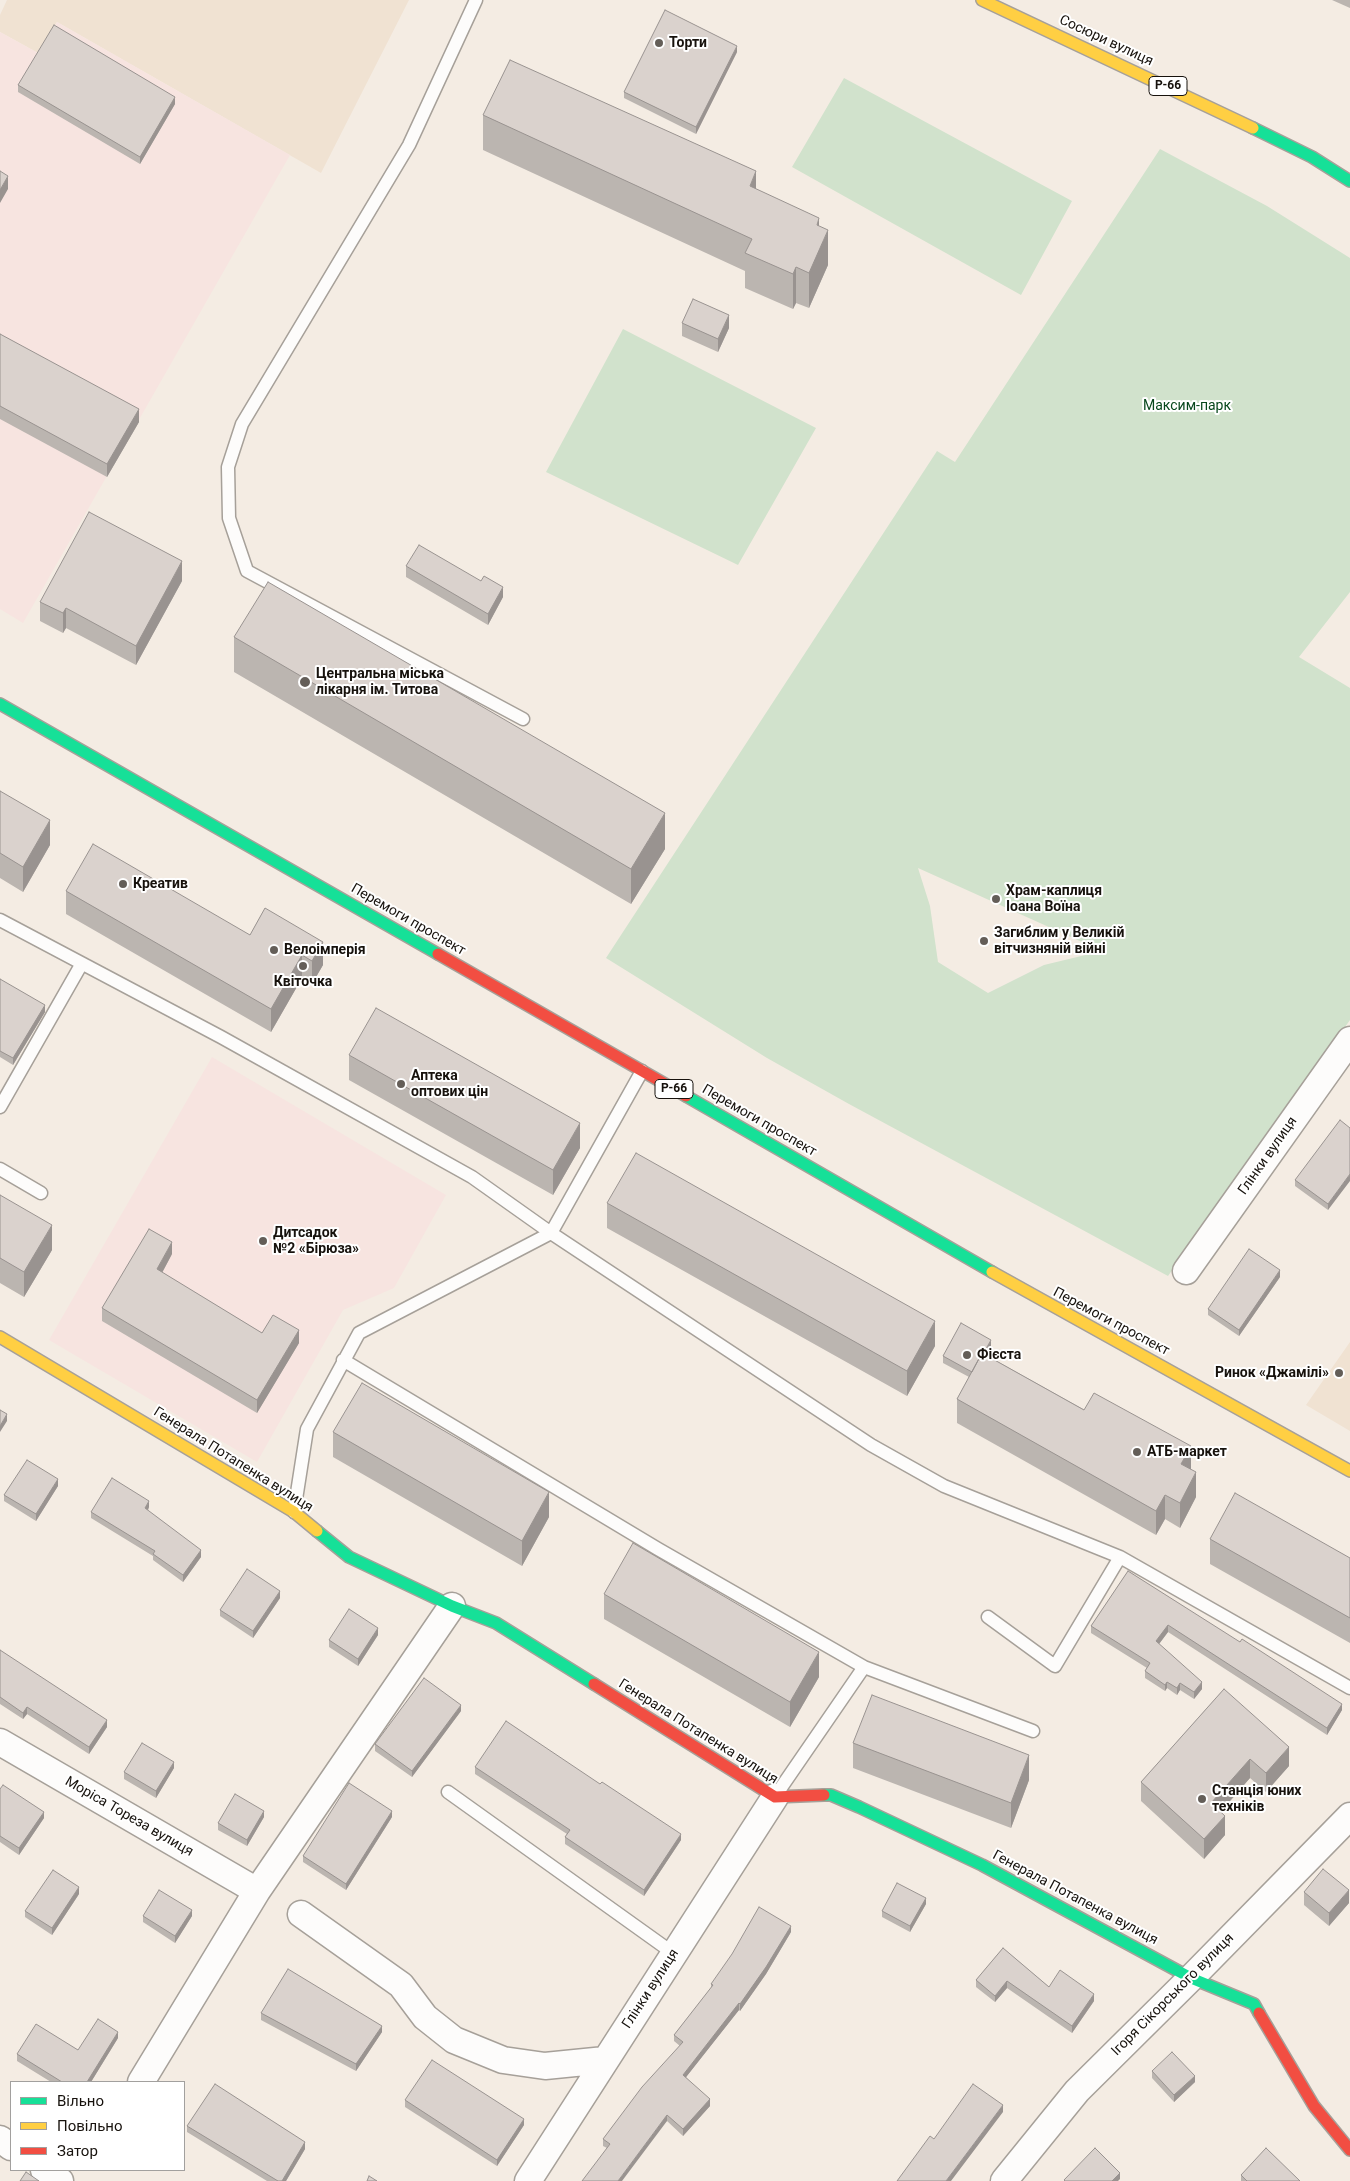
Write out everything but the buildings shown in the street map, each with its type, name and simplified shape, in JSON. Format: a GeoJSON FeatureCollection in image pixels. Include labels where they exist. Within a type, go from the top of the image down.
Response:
{"type":"FeatureCollection","features":[{"type":"Feature","properties":{"kind":"main road","name":"Сосюри вулиця"},"geometry":{"type":"LineString","coordinates":[[982,0],[1187,95],[1348,175]]}},
{"type":"Feature","properties":{"kind":"main road","name":"Перемоги проспект"},"geometry":{"type":"LineString","coordinates":[[0,704],[1050,1306],[1350,1471]]}},
{"type":"Feature","properties":{"kind":"main road","name":"Генерала Потапенка вулиця"},"geometry":{"type":"LineString","coordinates":[[0,1337],[294,1512],[349,1557],[452,1606],[496,1623],[774,1797],[809,1794],[831,1795],[838,1798],[982,1865],[1191,1978],[1254,2004],[1314,2106],[1350,2150]]}},
{"type":"Feature","properties":{"kind":"street","name":"Глінки вулиця"},"geometry":{"type":"LineString","coordinates":[[1186,1271],[1350,1040]]}},
{"type":"Feature","properties":{"kind":"street"},"geometry":{"type":"LineString","coordinates":[[143,2081],[257,1892],[452,1606]]}},
{"type":"Feature","properties":{"kind":"street","name":"Моріса Тореза вулиця"},"geometry":{"type":"LineString","coordinates":[[0,1742],[257,1892]]}},
{"type":"Feature","properties":{"kind":"street","name":"Глінки вулиця"},"geometry":{"type":"LineString","coordinates":[[528,2181],[774,1797]]}},
{"type":"Feature","properties":{"kind":"street","name":"Ігоря Сікорського вулиця"},"geometry":{"type":"LineString","coordinates":[[1004,2181],[1077,2091],[1350,1816]]}},
{"type":"Feature","properties":{"kind":"street"},"geometry":{"type":"LineString","coordinates":[[301,1914],[401,1985],[424,2017],[454,2040],[503,2060],[545,2066],[605,2060]]}},
{"type":"Feature","properties":{"kind":"street"},"geometry":{"type":"LineString","coordinates":[[45,2171],[60,2181]]}},
{"type":"Feature","properties":{"kind":"street"},"geometry":{"type":"LineString","coordinates":[[66,2181],[76,2171]]}},
{"type":"Feature","properties":{"kind":"lane"},"geometry":{"type":"LineString","coordinates":[[476,0],[409,145],[242,424],[228,467],[229,518],[247,571],[523,719]]}},
{"type":"Feature","properties":{"kind":"lane"},"geometry":{"type":"LineString","coordinates":[[0,920],[81,965],[221,1037],[463,1173],[871,1445],[944,1486],[1120,1557],[1350,1688]]}},
{"type":"Feature","properties":{"kind":"lane"},"geometry":{"type":"LineString","coordinates":[[0,1107],[81,965]]}},
{"type":"Feature","properties":{"kind":"lane"},"geometry":{"type":"LineString","coordinates":[[294,1512],[307,1430],[342,1360],[359,1333],[551,1233],[642,1071]]}},
{"type":"Feature","properties":{"kind":"lane"},"geometry":{"type":"LineString","coordinates":[[0,1168],[41,1193]]}},
{"type":"Feature","properties":{"kind":"lane"},"geometry":{"type":"LineString","coordinates":[[342,1360],[658,1549],[864,1667],[1033,1731]]}},
{"type":"Feature","properties":{"kind":"lane"},"geometry":{"type":"LineString","coordinates":[[988,1617],[1054,1666],[1120,1557]]}},
{"type":"Feature","properties":{"kind":"lane"},"geometry":{"type":"LineString","coordinates":[[774,1797],[864,1667]]}},
{"type":"Feature","properties":{"kind":"lane"},"geometry":{"type":"LineString","coordinates":[[448,1792],[673,1954]]}},
{"type":"Feature","properties":{"kind":"shaded area"},"geometry":{"type":"Polygon","coordinates":[[[7,0],[409,0],[321,173],[57,22],[38,53],[0,32],[0,15],[7,0]]]}},
{"type":"Feature","properties":{"kind":"shaded area"},"geometry":{"type":"Polygon","coordinates":[[[57,22],[290,155],[23,623],[0,609],[0,32],[38,53],[57,22]]]}},
{"type":"Feature","properties":{"kind":"shaded area","name":"Дитсадок №2 «Бірюза»"},"geometry":{"type":"Polygon","coordinates":[[[212,1057],[446,1195],[394,1288],[343,1310],[257,1462],[49,1340],[212,1057]]]}},
{"type":"Feature","properties":{"kind":"shaded area","name":"Ринок «Джамілі»"},"geometry":{"type":"Polygon","coordinates":[[[1350,1342],[1350,1431],[1306,1405],[1350,1342]]]}},
{"type":"Feature","properties":{"kind":"green space"},"geometry":{"type":"Polygon","coordinates":[[[844,78],[1072,201],[1021,295],[792,167],[844,78]]]}},
{"type":"Feature","properties":{"kind":"green space","name":"Максим-парк"},"geometry":{"type":"Polygon","coordinates":[[[1160,149],[1267,206],[1350,258],[1350,592],[1299,657],[1350,688],[1350,1020],[1168,1276],[767,1058],[606,958],[937,451],[955,462],[1160,149]],[[918,868],[930,906],[938,962],[988,993],[1044,965],[1102,951],[918,868]]]}},
{"type":"Feature","properties":{"kind":"green space"},"geometry":{"type":"Polygon","coordinates":[[[623,329],[816,428],[738,565],[546,472],[623,329]]]}},
{"type":"Feature","properties":{"kind":"traffic: fast"},"geometry":{"type":"LineString","coordinates":[[1253,128],[1312,157],[1350,181]]}},
{"type":"Feature","properties":{"kind":"traffic: fast"},"geometry":{"type":"LineString","coordinates":[[0,704],[438,954]]}},
{"type":"Feature","properties":{"kind":"traffic: fast"},"geometry":{"type":"LineString","coordinates":[[686,1096],[992,1272]]}},
{"type":"Feature","properties":{"kind":"traffic: fast"},"geometry":{"type":"LineString","coordinates":[[317,1531],[349,1557],[452,1606],[496,1623],[594,1684]]}},
{"type":"Feature","properties":{"kind":"traffic: fast"},"geometry":{"type":"LineString","coordinates":[[824,1795],[831,1795],[859,1807],[982,1865],[1191,1978],[1254,2004],[1259,2013]]}},
{"type":"Feature","properties":{"kind":"traffic: slow"},"geometry":{"type":"LineString","coordinates":[[982,0],[1253,128]]}},
{"type":"Feature","properties":{"kind":"traffic: slow"},"geometry":{"type":"LineString","coordinates":[[992,1272],[1350,1471]]}},
{"type":"Feature","properties":{"kind":"traffic: slow"},"geometry":{"type":"LineString","coordinates":[[0,1337],[294,1512],[317,1531]]}},
{"type":"Feature","properties":{"kind":"traffic: jam"},"geometry":{"type":"LineString","coordinates":[[438,954],[686,1096]]}},
{"type":"Feature","properties":{"kind":"traffic: jam"},"geometry":{"type":"LineString","coordinates":[[594,1684],[775,1797],[824,1795]]}},
{"type":"Feature","properties":{"kind":"traffic: jam"},"geometry":{"type":"LineString","coordinates":[[1259,2013],[1314,2106],[1350,2150]]}},
{"type":"Feature","properties":{"kind":"place","name":"Торти"},"geometry":{"type":"Point","coordinates":[659,43]}},
{"type":"Feature","properties":{"kind":"place","name":"Центральна міська лікарня ім. Титова"},"geometry":{"type":"Point","coordinates":[305,682]}},
{"type":"Feature","properties":{"kind":"place","name":"Креатив"},"geometry":{"type":"Point","coordinates":[123,884]}},
{"type":"Feature","properties":{"kind":"place","name":"Храм-каплиця Іоана Воїна"},"geometry":{"type":"Point","coordinates":[996,899]}},
{"type":"Feature","properties":{"kind":"place","name":"Загиблим у Великій вітчизняній війні"},"geometry":{"type":"Point","coordinates":[984,941]}},
{"type":"Feature","properties":{"kind":"place","name":"Велоімперія"},"geometry":{"type":"Point","coordinates":[274,950]}},
{"type":"Feature","properties":{"kind":"place","name":"Квіточка"},"geometry":{"type":"Point","coordinates":[303,966]}},
{"type":"Feature","properties":{"kind":"place","name":"Аптека оптових цін"},"geometry":{"type":"Point","coordinates":[401,1084]}},
{"type":"Feature","properties":{"kind":"place","name":"Дитсадок №2 «Бірюза»"},"geometry":{"type":"Point","coordinates":[263,1241]}},
{"type":"Feature","properties":{"kind":"place","name":"Фієста"},"geometry":{"type":"Point","coordinates":[967,1355]}},
{"type":"Feature","properties":{"kind":"place","name":"Ринок «Джамілі»"},"geometry":{"type":"Point","coordinates":[1339,1373]}},
{"type":"Feature","properties":{"kind":"place","name":"АТБ-маркет"},"geometry":{"type":"Point","coordinates":[1137,1452]}},
{"type":"Feature","properties":{"kind":"place","name":"Станція юних техніків"},"geometry":{"type":"Point","coordinates":[1202,1799]}}]}
